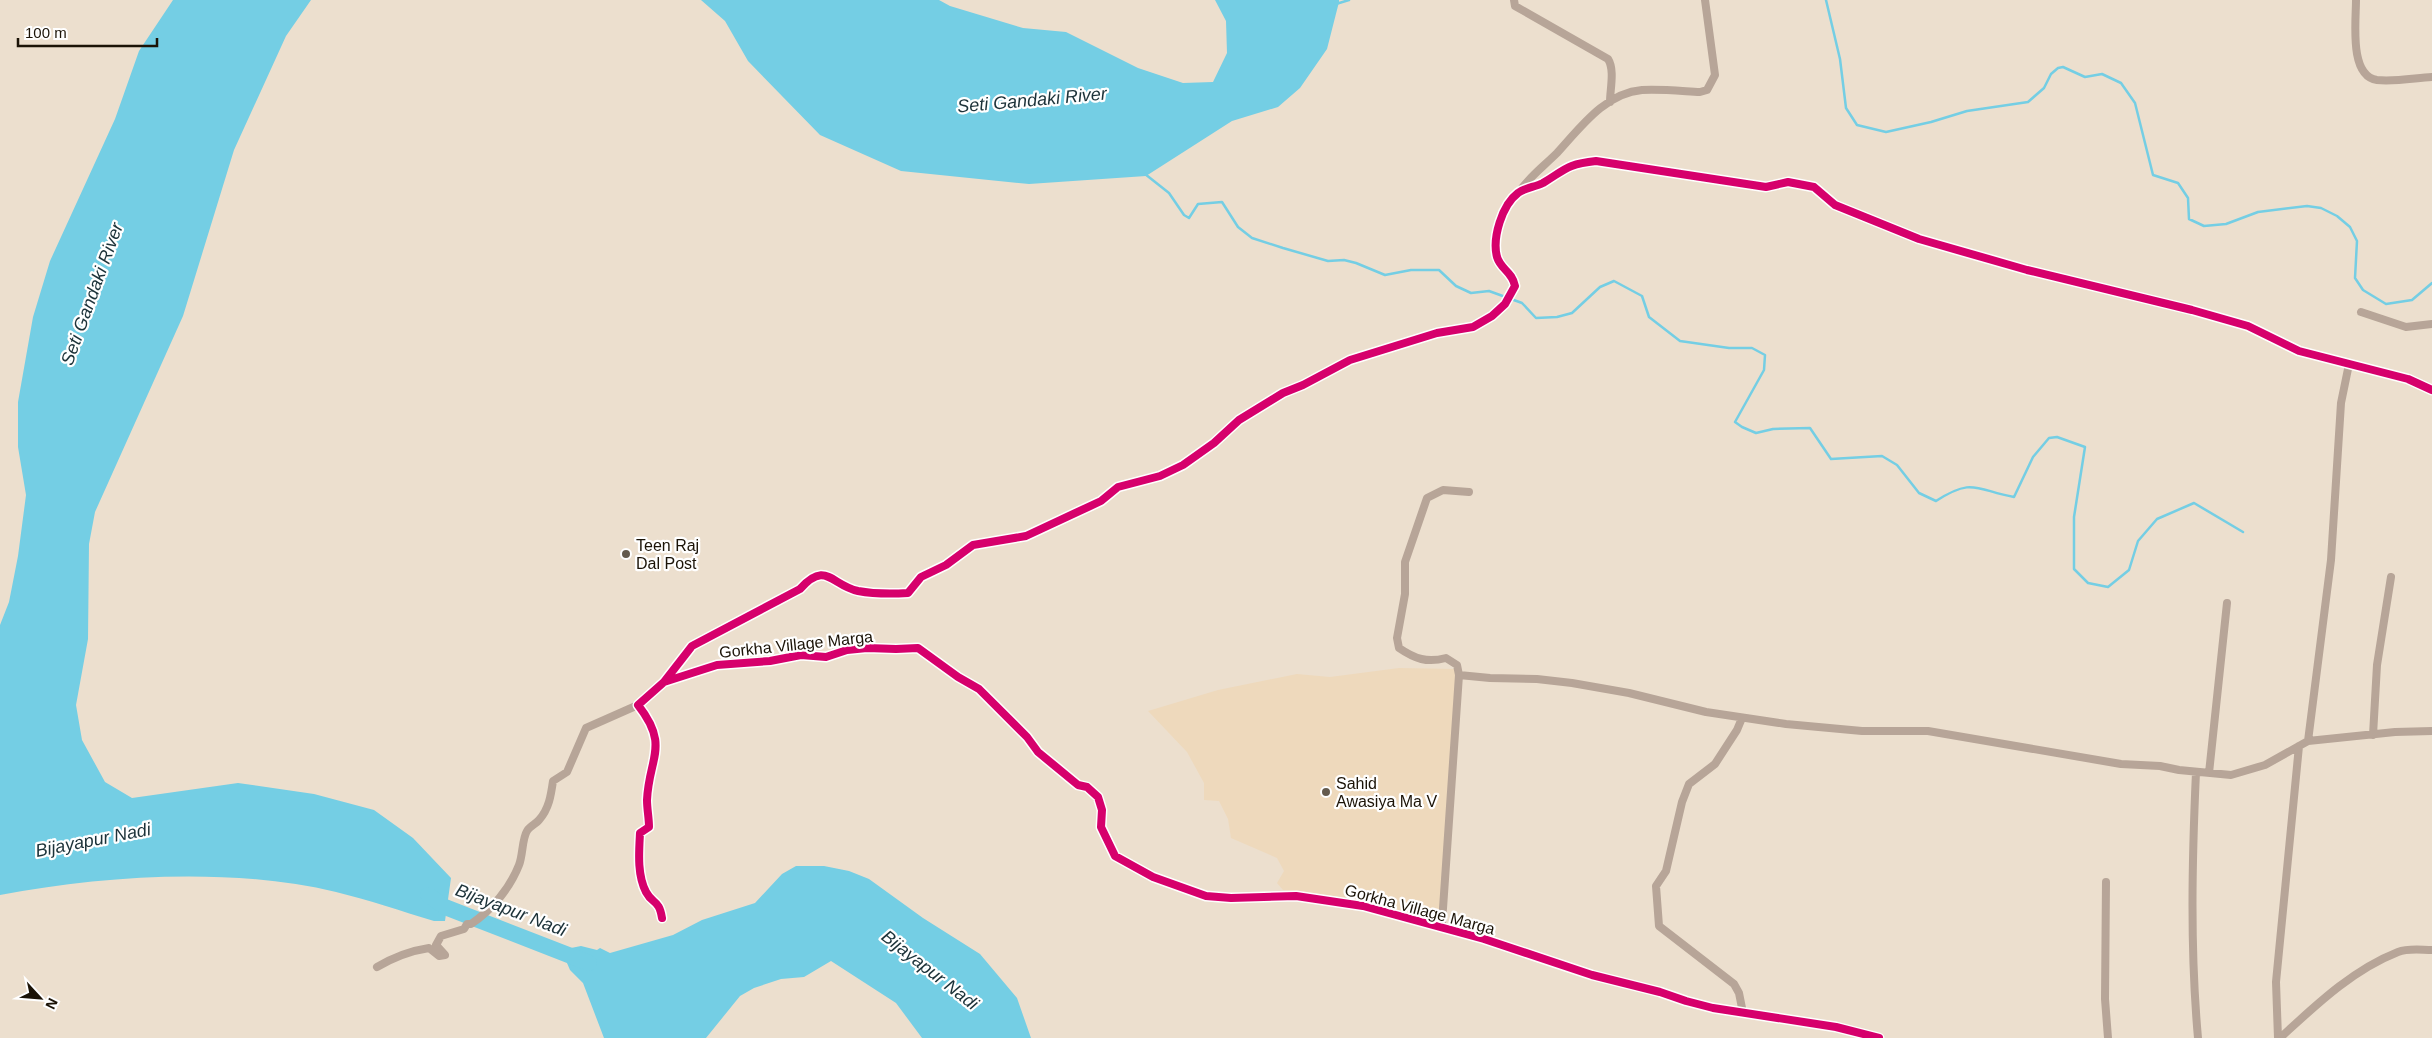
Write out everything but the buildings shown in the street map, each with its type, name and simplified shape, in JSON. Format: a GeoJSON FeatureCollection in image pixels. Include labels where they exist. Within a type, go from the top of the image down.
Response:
{"type":"FeatureCollection","features":[{"type":"Feature","properties":{"kind":"street"},"geometry":{"type":"LineString","coordinates":[[1514,0],[1515,6],[1608,59],[1612,72],[1610,102]]}},
{"type":"Feature","properties":{"kind":"street"},"geometry":{"type":"LineString","coordinates":[[664,682],[692,646],[800,590],[811,578],[823,575],[856,590],[890,594],[908,593],[921,578],[946,565],[973,545],[1026,536],[1101,501],[1118,487],[1160,476],[1183,465],[1220,438],[1239,420],[1283,393],[1303,385],[1350,360],[1437,333],[1473,326],[1492,316],[1505,304],[1515,286],[1513,276],[1502,267],[1498,258],[1496,239],[1504,212],[1527,180],[1556,153],[1573,133],[1610,102],[1622,95],[1641,90],[1700,92],[1707,90],[1714,74],[1705,0]]}},
{"type":"Feature","properties":{"kind":"street"},"geometry":{"type":"LineString","coordinates":[[2356,0],[2358,62],[2367,78],[2378,80],[2432,77]]}},
{"type":"Feature","properties":{"kind":"street"},"geometry":{"type":"LineString","coordinates":[[1519,192],[1543,182],[1574,163],[1596,161],[1766,187],[1788,182],[1801,183],[1814,187],[1835,205],[1919,239],[2027,270],[2192,310],[2248,326],[2299,351],[2408,379],[2431,387]]}},
{"type":"Feature","properties":{"kind":"street"},"geometry":{"type":"LineString","coordinates":[[2361,312],[2406,328],[2432,324]]}},
{"type":"Feature","properties":{"kind":"street"},"geometry":{"type":"LineString","coordinates":[[2308,741],[2330,560],[2341,402],[2349,364]]}},
{"type":"Feature","properties":{"kind":"street"},"geometry":{"type":"LineString","coordinates":[[1444,929],[1442,923],[1459,675],[1457,665],[1446,658],[1431,662],[1411,656],[1399,648],[1397,638],[1405,594],[1406,562],[1427,498],[1443,490],[1469,492]]}},
{"type":"Feature","properties":{"kind":"street"},"geometry":{"type":"LineString","coordinates":[[2373,735],[2377,665],[2391,577]]}},
{"type":"Feature","properties":{"kind":"street"},"geometry":{"type":"LineString","coordinates":[[2209,773],[2227,603]]}},
{"type":"Feature","properties":{"kind":"street","name":"Gorkha Village Marga"},"geometry":{"type":"LineString","coordinates":[[377,967],[402,954],[415,950],[429,948],[439,956],[445,955],[436,945],[441,936],[464,929],[467,924],[471,924],[479,919],[486,914],[502,894],[519,865],[527,831],[539,820],[551,800],[553,781],[568,772],[586,728],[638,705],[664,682],[717,665],[770,661],[801,655],[826,658],[847,650],[868,648],[896,650],[918,648],[958,677],[979,689],[1022,732],[1038,752],[1078,784],[1087,787],[1098,797],[1102,810],[1101,827],[1115,856],[1153,877],[1206,896],[1231,898],[1296,896],[1363,906],[1484,939],[1592,975],[1713,1008],[1836,1027],[1879,1038]]}},
{"type":"Feature","properties":{"kind":"street"},"geometry":{"type":"LineString","coordinates":[[1459,675],[1538,679],[1572,683],[1742,718],[1862,731],[1928,731],[2121,764],[2160,766],[2231,776],[2264,765],[2308,741],[2394,732],[2432,731]]}},
{"type":"Feature","properties":{"kind":"street"},"geometry":{"type":"LineString","coordinates":[[638,705],[651,722],[656,737],[647,801],[649,827],[640,833],[639,868],[646,893],[660,906],[662,918]]}},
{"type":"Feature","properties":{"kind":"street"},"geometry":{"type":"LineString","coordinates":[[1742,718],[1737,730],[1715,764],[1689,784],[1674,829],[1666,871],[1656,886],[1656,906],[1659,926],[1734,984],[1739,993],[1743,1012]]}},
{"type":"Feature","properties":{"kind":"street"},"geometry":{"type":"LineString","coordinates":[[2279,1038],[2276,982],[2299,746]]}},
{"type":"Feature","properties":{"kind":"street"},"geometry":{"type":"LineString","coordinates":[[2196,772],[2191,924],[2198,1038]]}},
{"type":"Feature","properties":{"kind":"street"},"geometry":{"type":"LineString","coordinates":[[2106,882],[2105,999],[2108,1038]]}},
{"type":"Feature","properties":{"kind":"street"},"geometry":{"type":"LineString","coordinates":[[2279,1038],[2332,992],[2379,962],[2399,952],[2432,950]]}},
{"type":"Feature","properties":{"kind":"shaded area","name":"Sahid Awasiya Ma V"},"geometry":{"type":"Polygon","coordinates":[[[1399,668],[1456,669],[1439,923],[1373,903],[1283,890],[1277,883],[1284,871],[1277,858],[1231,838],[1228,819],[1219,801],[1204,800],[1204,783],[1187,752],[1148,711],[1218,690],[1297,674],[1330,677],[1399,668]]]}},
{"type":"Feature","properties":{"kind":"water","name":"Seti Gandaki River"},"geometry":{"type":"Polygon","coordinates":[[[173,0],[311,0],[286,36],[234,150],[183,316],[95,512],[89,544],[88,639],[76,705],[82,740],[105,782],[132,798],[238,783],[314,794],[374,810],[413,838],[451,878],[445,921],[434,921],[336,892],[296,884],[254,879],[168,877],[125,879],[40,888],[0,895],[0,625],[9,602],[18,556],[26,495],[18,447],[18,402],[33,317],[50,261],[115,119],[139,51],[173,0]]]}},
{"type":"Feature","properties":{"kind":"water","name":"Seti Gandaki River"},"geometry":{"type":"Polygon","coordinates":[[[701,0],[939,0],[950,6],[1023,28],[1066,32],[1138,68],[1183,83],[1213,82],[1227,53],[1226,21],[1215,0],[1339,0],[1339,2],[1327,49],[1300,88],[1278,107],[1232,121],[1146,176],[1029,184],[901,171],[820,135],[748,61],[725,21],[701,0]]]}},
{"type":"Feature","properties":{"kind":"water"},"geometry":{"type":"Polygon","coordinates":[[[796,866],[824,866],[849,871],[869,879],[923,918],[980,954],[1017,998],[1031,1038],[922,1038],[896,1003],[831,961],[804,977],[781,979],[754,988],[740,996],[706,1038],[604,1038],[583,983],[570,970],[567,963],[571,948],[581,946],[597,950],[600,948],[610,953],[673,935],[702,920],[755,903],[782,874],[796,866]]]}},
{"type":"Feature","properties":{"kind":"waterway"},"geometry":{"type":"LineString","coordinates":[[1336,4],[1349,0]]}},
{"type":"Feature","properties":{"kind":"waterway"},"geometry":{"type":"LineString","coordinates":[[1826,0],[1840,59],[1846,108],[1857,125],[1886,132],[1931,122],[1967,111],[2028,102],[2044,88],[2051,74],[2058,68],[2063,67],[2085,77],[2102,74],[2121,83],[2135,103],[2153,175],[2178,183],[2188,198],[2189,219],[2204,226],[2226,224],[2258,212],[2307,206],[2321,208],[2337,216],[2350,227],[2357,241],[2355,278],[2363,290],[2386,304],[2412,300],[2432,283]]}},
{"type":"Feature","properties":{"kind":"waterway"},"geometry":{"type":"LineString","coordinates":[[1145,174],[1169,193],[1184,215],[1189,218],[1198,204],[1222,202],[1238,227],[1252,238],[1328,261],[1344,260],[1356,263],[1385,275],[1411,270],[1439,270],[1456,286],[1471,293],[1489,291],[1522,303],[1536,318],[1557,317],[1572,313],[1600,287],[1614,281],[1642,296],[1649,317],[1680,341],[1729,348],[1752,348],[1765,355],[1764,370],[1735,422],[1742,427],[1756,433],[1773,429],[1810,428],[1831,459],[1882,456],[1897,465],[1919,493],[1936,501],[1958,489],[1967,487],[1975,487],[2014,497],[2033,457],[2049,438],[2057,437],[2085,447],[2074,517],[2074,569],[2088,583],[2108,587],[2129,570],[2138,541],[2157,519],[2194,503],[2243,532]]}},
{"type":"Feature","properties":{"kind":"waterway","name":"Bijayapur Nadi"},"geometry":{"type":"LineString","coordinates":[[428,895],[445,907],[589,963]]}},
{"type":"Feature","properties":{"kind":"cycle path"},"geometry":{"type":"LineString","coordinates":[[664,682],[692,646],[800,589],[816,576],[823,575],[829,577],[858,591],[883,594],[908,593],[921,577],[946,565],[973,545],[1026,536],[1101,501],[1118,487],[1160,476],[1183,465],[1214,443],[1239,420],[1283,393],[1303,385],[1350,360],[1437,333],[1473,327],[1492,316],[1505,304],[1515,286],[1514,281],[1501,265],[1496,249],[1497,232],[1507,205],[1520,191],[1543,183],[1567,168],[1586,162],[1596,161],[1766,187],[1788,182],[1814,187],[1835,205],[1919,239],[2027,270],[2192,310],[2248,326],[2299,351],[2408,379],[2432,390]]}},
{"type":"Feature","properties":{"kind":"cycle path"},"geometry":{"type":"LineString","coordinates":[[662,918],[659,908],[646,892],[640,871],[640,833],[649,827],[647,800],[655,742],[648,719],[638,705],[664,682],[717,665],[770,661],[801,655],[826,657],[847,650],[867,648],[918,648],[958,677],[979,689],[1027,737],[1038,752],[1078,785],[1087,787],[1098,797],[1102,810],[1101,827],[1115,856],[1153,877],[1206,896],[1231,898],[1296,896],[1363,906],[1484,939],[1592,975],[1713,1008],[1836,1027],[1879,1038]]}},
{"type":"Feature","properties":{"kind":"place","name":"Teen Raj Dal Post"},"geometry":{"type":"Point","coordinates":[626,554]}},
{"type":"Feature","properties":{"kind":"place","name":"Sahid Awasiya Ma V"},"geometry":{"type":"Point","coordinates":[1326,792]}}]}
